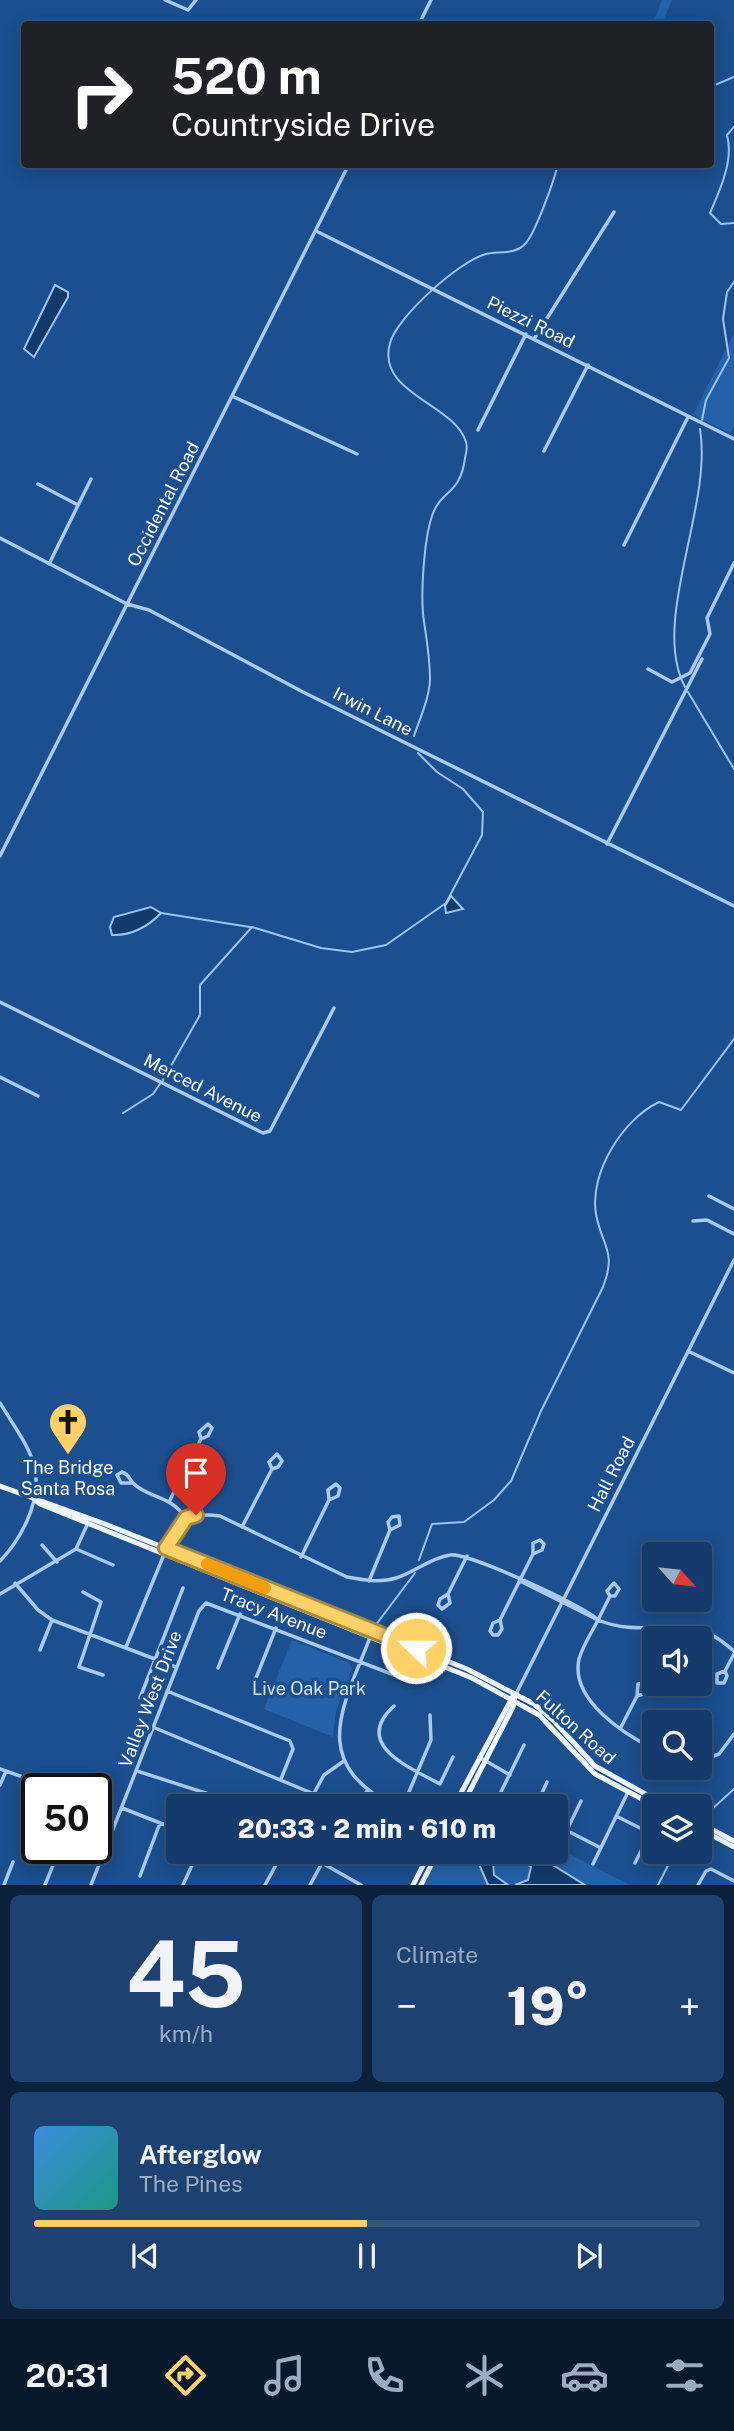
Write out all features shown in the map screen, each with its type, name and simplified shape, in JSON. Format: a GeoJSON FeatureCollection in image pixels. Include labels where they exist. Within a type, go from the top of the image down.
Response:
{"type":"FeatureCollection","features":[{"type":"Feature","properties":{"kind":"main road","name":"Fulton Road"},"geometry":{"type":"LineString","coordinates":[[0,1486],[88,1523],[165,1551]]}},
{"type":"Feature","properties":{"kind":"main road","name":"Fulton Road"},"geometry":{"type":"LineString","coordinates":[[35,1500],[44,1500],[372,1634],[514,1698],[548,1716],[595,1766],[642,1798]]}},
{"type":"Feature","properties":{"kind":"main road"},"geometry":{"type":"LineString","coordinates":[[461,1794],[514,1698]]}},
{"type":"Feature","properties":{"kind":"main road"},"geometry":{"type":"LineString","coordinates":[[467,1794],[482,1759]]}},
{"type":"Feature","properties":{"kind":"main road","name":"Fulton Road"},"geometry":{"type":"LineString","coordinates":[[630,1790],[642,1795]]}},
{"type":"Feature","properties":{"kind":"main road"},"geometry":{"type":"LineString","coordinates":[[712,1832],[734,1840]]}},
{"type":"Feature","properties":{"kind":"main road"},"geometry":{"type":"LineString","coordinates":[[712,1834],[734,1847]]}},
{"type":"Feature","properties":{"kind":"main road"},"geometry":{"type":"LineString","coordinates":[[413,1885],[424,1864]]}},
{"type":"Feature","properties":{"kind":"main road"},"geometry":{"type":"LineString","coordinates":[[421,1885],[432,1864]]}},
{"type":"Feature","properties":{"kind":"street"},"geometry":{"type":"LineString","coordinates":[[165,0],[188,10],[196,0]]}},
{"type":"Feature","properties":{"kind":"street"},"geometry":{"type":"LineString","coordinates":[[421,21],[432,0]]}},
{"type":"Feature","properties":{"kind":"street","name":"Occidental Road"},"geometry":{"type":"LineString","coordinates":[[0,856],[234,397],[347,168]]}},
{"type":"Feature","properties":{"kind":"street"},"geometry":{"type":"LineString","coordinates":[[534,339],[614,212]]}},
{"type":"Feature","properties":{"kind":"street","name":"Piezzi Road"},"geometry":{"type":"LineString","coordinates":[[315,231],[734,439]]}},
{"type":"Feature","properties":{"kind":"street"},"geometry":{"type":"LineString","coordinates":[[478,429],[526,334]]}},
{"type":"Feature","properties":{"kind":"street"},"geometry":{"type":"LineString","coordinates":[[544,451],[588,365]]}},
{"type":"Feature","properties":{"kind":"street"},"geometry":{"type":"LineString","coordinates":[[234,397],[357,454]]}},
{"type":"Feature","properties":{"kind":"street"},"geometry":{"type":"LineString","coordinates":[[624,545],[688,417]]}},
{"type":"Feature","properties":{"kind":"street"},"geometry":{"type":"LineString","coordinates":[[49,564],[91,479]]}},
{"type":"Feature","properties":{"kind":"street"},"geometry":{"type":"LineString","coordinates":[[38,484],[78,505]]}},
{"type":"Feature","properties":{"kind":"street","name":"Irwin Lane"},"geometry":{"type":"LineString","coordinates":[[0,538],[127,604],[149,610],[303,692],[501,788],[505,793],[557,815],[607,844],[734,906]]}},
{"type":"Feature","properties":{"kind":"street"},"geometry":{"type":"LineString","coordinates":[[648,669],[671,682],[684,677],[696,663],[710,634],[707,618],[734,563]]}},
{"type":"Feature","properties":{"kind":"street"},"geometry":{"type":"LineString","coordinates":[[607,844],[702,659]]}},
{"type":"Feature","properties":{"kind":"street","name":"Merced Avenue"},"geometry":{"type":"LineString","coordinates":[[0,1002],[263,1133],[270,1131],[334,1007]]}},
{"type":"Feature","properties":{"kind":"street"},"geometry":{"type":"LineString","coordinates":[[0,1077],[38,1096]]}},
{"type":"Feature","properties":{"kind":"street"},"geometry":{"type":"LineString","coordinates":[[709,1196],[734,1209]]}},
{"type":"Feature","properties":{"kind":"street"},"geometry":{"type":"LineString","coordinates":[[693,1221],[707,1220],[734,1234]]}},
{"type":"Feature","properties":{"kind":"street","name":"Hall Road"},"geometry":{"type":"LineString","coordinates":[[514,1698],[734,1260]]}},
{"type":"Feature","properties":{"kind":"street"},"geometry":{"type":"LineString","coordinates":[[688,1351],[734,1373]]}},
{"type":"Feature","properties":{"kind":"street"},"geometry":{"type":"LineString","coordinates":[[0,1402],[36,1465],[38,1481],[35,1500],[19,1538],[0,1561]]}},
{"type":"Feature","properties":{"kind":"street"},"geometry":{"type":"LineString","coordinates":[[169,1502],[201,1439]]}},
{"type":"Feature","properties":{"kind":"street"},"geometry":{"type":"LineString","coordinates":[[242,1527],[272,1469]]}},
{"type":"Feature","properties":{"kind":"street"},"geometry":{"type":"LineString","coordinates":[[132,1483],[169,1502],[186,1518]]}},
{"type":"Feature","properties":{"kind":"street"},"geometry":{"type":"LineString","coordinates":[[301,1557],[329,1500],[328,1490],[336,1484],[340,1488],[338,1496],[329,1500]]}},
{"type":"Feature","properties":{"kind":"street"},"geometry":{"type":"LineString","coordinates":[[126,1647],[173,1532],[186,1518],[205,1514],[220,1516],[347,1577],[369,1581],[396,1578],[435,1559],[453,1554],[467,1556],[598,1620],[642,1630]]}},
{"type":"Feature","properties":{"kind":"street"},"geometry":{"type":"LineString","coordinates":[[369,1581],[390,1530],[392,1517],[399,1516],[397,1528],[390,1530]]}},
{"type":"Feature","properties":{"kind":"street"},"geometry":{"type":"LineString","coordinates":[[0,1594],[76,1549],[88,1523]]}},
{"type":"Feature","properties":{"kind":"street"},"geometry":{"type":"LineString","coordinates":[[42,1545],[57,1562]]}},
{"type":"Feature","properties":{"kind":"street"},"geometry":{"type":"LineString","coordinates":[[76,1549],[113,1564]]}},
{"type":"Feature","properties":{"kind":"street"},"geometry":{"type":"LineString","coordinates":[[500,1620],[533,1554]]}},
{"type":"Feature","properties":{"kind":"street"},"geometry":{"type":"LineString","coordinates":[[448,1594],[467,1556]]}},
{"type":"Feature","properties":{"kind":"street"},"geometry":{"type":"LineString","coordinates":[[15,1583],[38,1610],[52,1620],[176,1667]]}},
{"type":"Feature","properties":{"kind":"street"},"geometry":{"type":"LineString","coordinates":[[140,1698],[183,1587]]}},
{"type":"Feature","properties":{"kind":"street"},"geometry":{"type":"LineString","coordinates":[[83,1592],[101,1602],[79,1667],[103,1675]]}},
{"type":"Feature","properties":{"kind":"street"},"geometry":{"type":"LineString","coordinates":[[610,1596],[579,1660],[580,1679],[589,1699],[642,1741]]}},
{"type":"Feature","properties":{"kind":"street","name":"Tracy Avenue"},"geometry":{"type":"LineString","coordinates":[[206,1603],[410,1681]]}},
{"type":"Feature","properties":{"kind":"street","name":"Valley West Drive"},"geometry":{"type":"LineString","coordinates":[[91,1885],[155,1728],[176,1667],[199,1611],[206,1603]]}},
{"type":"Feature","properties":{"kind":"street"},"geometry":{"type":"LineString","coordinates":[[218,1668],[240,1614]]}},
{"type":"Feature","properties":{"kind":"street"},"geometry":{"type":"LineString","coordinates":[[40,1650],[52,1620]]}},
{"type":"Feature","properties":{"kind":"street"},"geometry":{"type":"LineString","coordinates":[[254,1683],[276,1628]]}},
{"type":"Feature","properties":{"kind":"street"},"geometry":{"type":"LineString","coordinates":[[372,1634],[340,1721],[339,1743],[344,1761],[353,1776],[372,1794]]}},
{"type":"Feature","properties":{"kind":"street"},"geometry":{"type":"LineString","coordinates":[[712,1638],[734,1652],[725,1671]]}},
{"type":"Feature","properties":{"kind":"street"},"geometry":{"type":"LineString","coordinates":[[167,1691],[290,1741],[293,1749],[281,1779]]}},
{"type":"Feature","properties":{"kind":"street"},"geometry":{"type":"LineString","coordinates":[[621,1727],[637,1696]]}},
{"type":"Feature","properties":{"kind":"street"},"geometry":{"type":"LineString","coordinates":[[394,1706],[381,1723],[383,1746],[394,1759],[440,1784],[453,1757]]}},
{"type":"Feature","properties":{"kind":"street"},"geometry":{"type":"LineString","coordinates":[[409,1794],[431,1740],[430,1715]]}},
{"type":"Feature","properties":{"kind":"street"},"geometry":{"type":"LineString","coordinates":[[155,1728],[314,1794],[327,1772],[344,1761]]}},
{"type":"Feature","properties":{"kind":"street"},"geometry":{"type":"LineString","coordinates":[[712,1757],[719,1754],[734,1734]]}},
{"type":"Feature","properties":{"kind":"street"},"geometry":{"type":"LineString","coordinates":[[500,1794],[524,1745]]}},
{"type":"Feature","properties":{"kind":"street"},"geometry":{"type":"LineString","coordinates":[[482,1759],[510,1774]]}},
{"type":"Feature","properties":{"kind":"street"},"geometry":{"type":"LineString","coordinates":[[0,1769],[21,1777]]}},
{"type":"Feature","properties":{"kind":"street"},"geometry":{"type":"LineString","coordinates":[[0,1785],[6,1771]]}},
{"type":"Feature","properties":{"kind":"street"},"geometry":{"type":"LineString","coordinates":[[137,1771],[209,1794]]}},
{"type":"Feature","properties":{"kind":"street"},"geometry":{"type":"LineString","coordinates":[[542,1794],[547,1782]]}},
{"type":"Feature","properties":{"kind":"street"},"geometry":{"type":"LineString","coordinates":[[593,1864],[630,1790]]}},
{"type":"Feature","properties":{"kind":"street"},"geometry":{"type":"LineString","coordinates":[[568,1828],[581,1801]]}},
{"type":"Feature","properties":{"kind":"street"},"geometry":{"type":"LineString","coordinates":[[122,1808],[166,1825]]}},
{"type":"Feature","properties":{"kind":"street"},"geometry":{"type":"LineString","coordinates":[[616,1816],[650,1833],[635,1863]]}},
{"type":"Feature","properties":{"kind":"street"},"geometry":{"type":"LineString","coordinates":[[140,1876],[160,1823]]}},
{"type":"Feature","properties":{"kind":"street"},"geometry":{"type":"LineString","coordinates":[[568,1831],[601,1848]]}},
{"type":"Feature","properties":{"kind":"street"},"geometry":{"type":"LineString","coordinates":[[4,1885],[13,1862]]}},
{"type":"Feature","properties":{"kind":"street"},"geometry":{"type":"LineString","coordinates":[[46,1885],[55,1864]]}},
{"type":"Feature","properties":{"kind":"street"},"geometry":{"type":"LineString","coordinates":[[183,1885],[193,1864]]}},
{"type":"Feature","properties":{"kind":"street"},"geometry":{"type":"LineString","coordinates":[[265,1885],[275,1865],[272,1864]]}},
{"type":"Feature","properties":{"kind":"street"},"geometry":{"type":"LineString","coordinates":[[310,1885],[320,1864]]}},
{"type":"Feature","properties":{"kind":"street"},"geometry":{"type":"LineString","coordinates":[[323,1864],[361,1885]]}},
{"type":"Feature","properties":{"kind":"street"},"geometry":{"type":"LineString","coordinates":[[698,1885],[706,1871],[711,1869],[734,1881]]}},
{"type":"Feature","properties":{"kind":"green space"},"geometry":{"type":"Polygon","coordinates":[[[662,0],[672,0],[663,21],[654,21],[662,0]]]}},
{"type":"Feature","properties":{"kind":"green space"},"geometry":{"type":"Polygon","coordinates":[[[734,333],[734,427],[730,433],[693,415],[734,333]]]}},
{"type":"Feature","properties":{"kind":"green space","name":"Live Oak Park"},"geometry":{"type":"Polygon","coordinates":[[[292,1640],[349,1663],[352,1668],[336,1711],[333,1737],[264,1709],[292,1640]]]}},
{"type":"Feature","properties":{"kind":"green space"},"geometry":{"type":"Polygon","coordinates":[[[568,1854],[630,1885],[424,1885],[435,1864],[568,1864],[568,1854]]]}},
{"type":"Feature","properties":{"kind":"shaded area"},"geometry":{"type":"Polygon","coordinates":[[[55,285],[68,292],[68,297],[34,357],[24,349],[55,285]]]}},
{"type":"Feature","properties":{"kind":"shaded area"},"geometry":{"type":"Polygon","coordinates":[[[451,896],[463,909],[446,913],[445,906],[451,896]]]}},
{"type":"Feature","properties":{"kind":"shaded area"},"geometry":{"type":"Polygon","coordinates":[[[151,907],[161,913],[151,922],[133,932],[112,935],[110,927],[114,917],[151,907]]]}},
{"type":"Feature","properties":{"kind":"shaded area"},"geometry":{"type":"Polygon","coordinates":[[[479,1864],[493,1864],[494,1875],[508,1885],[488,1885],[479,1864]]]}},
{"type":"Feature","properties":{"kind":"shaded area"},"geometry":{"type":"Polygon","coordinates":[[[527,1864],[551,1864],[585,1885],[515,1885],[528,1880],[531,1867],[527,1864]]]}},
{"type":"Feature","properties":{"kind":"waterway"},"geometry":{"type":"LineString","coordinates":[[714,85],[734,77]]}},
{"type":"Feature","properties":{"kind":"waterway"},"geometry":{"type":"LineString","coordinates":[[734,127],[727,135],[727,165],[710,213],[721,224],[734,223]]}},
{"type":"Feature","properties":{"kind":"waterway"},"geometry":{"type":"LineString","coordinates":[[414,736],[430,680],[422,598],[427,539],[436,507],[455,486],[463,470],[467,446],[459,429],[447,417],[418,397],[394,374],[389,360],[390,343],[416,305],[446,278],[474,259],[486,254],[512,251],[526,243],[549,193],[557,168]]}},
{"type":"Feature","properties":{"kind":"waterway"},"geometry":{"type":"LineString","coordinates":[[702,420],[706,400],[729,358],[723,319],[727,292],[734,282]]}},
{"type":"Feature","properties":{"kind":"waterway"},"geometry":{"type":"LineString","coordinates":[[685,687],[676,660],[674,630],[698,493],[702,460],[700,429]]}},
{"type":"Feature","properties":{"kind":"waterway"},"geometry":{"type":"LineString","coordinates":[[688,692],[734,769]]}},
{"type":"Feature","properties":{"kind":"waterway"},"geometry":{"type":"LineString","coordinates":[[163,1080],[200,1015],[200,985],[252,927],[321,948],[352,952],[386,945],[446,903],[482,835],[483,812],[463,789],[437,772],[418,753]]}},
{"type":"Feature","properties":{"kind":"waterway"},"geometry":{"type":"LineString","coordinates":[[161,913],[250,927]]}},
{"type":"Feature","properties":{"kind":"waterway"},"geometry":{"type":"LineString","coordinates":[[419,1560],[432,1524],[464,1522],[494,1500],[511,1481],[541,1411],[603,1287],[609,1257],[596,1214],[595,1198],[603,1165],[611,1149],[633,1121],[659,1102],[681,1110],[734,1039]]}},
{"type":"Feature","properties":{"kind":"waterway"},"geometry":{"type":"LineString","coordinates":[[123,1113],[153,1094],[160,1084]]}},
{"type":"Feature","properties":{"kind":"waterway"},"geometry":{"type":"LineString","coordinates":[[375,1626],[415,1573]]}},
{"type":"Feature","properties":{"kind":"waterway"},"geometry":{"type":"LineString","coordinates":[[712,1809],[734,1789]]}},
{"type":"Feature","properties":{"kind":"waterway"},"geometry":{"type":"LineString","coordinates":[[658,1885],[669,1864]]}},
{"type":"Feature","properties":{"kind":"slow traffic"},"geometry":{"type":"LineString","coordinates":[[207,1564],[265,1588]]}},
{"type":"Feature","properties":{"kind":"place","name":"The Bridge Santa Rosa"},"geometry":{"type":"Point","coordinates":[68,1456]}},
{"type":"Feature","properties":{"kind":"route"},"geometry":{"type":"LineString","coordinates":[[196,1515],[186,1518],[166,1548],[416,1648]]}}]}
